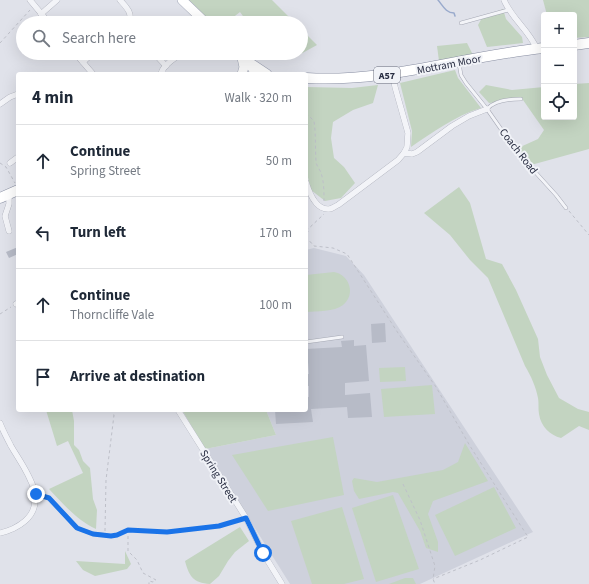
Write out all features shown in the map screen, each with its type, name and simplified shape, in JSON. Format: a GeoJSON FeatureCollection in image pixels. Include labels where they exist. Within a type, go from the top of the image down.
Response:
{"type":"FeatureCollection","features":[{"type":"Feature","properties":{"kind":"highway"},"geometry":{"type":"LineString","coordinates":[[577,45],[589,43]]}},
{"type":"Feature","properties":{"kind":"highway","name":"Mottram Moor"},"geometry":{"type":"LineString","coordinates":[[308,78],[346,79],[393,74],[458,61],[540,48]]}},
{"type":"Feature","properties":{"kind":"main road"},"geometry":{"type":"LineString","coordinates":[[182,0],[199,16]]}},
{"type":"Feature","properties":{"kind":"main road"},"geometry":{"type":"LineString","coordinates":[[243,60],[244,67],[243,72]]}},
{"type":"Feature","properties":{"kind":"main road"},"geometry":{"type":"LineString","coordinates":[[244,60],[254,72]]}},
{"type":"Feature","properties":{"kind":"main road"},"geometry":{"type":"LineString","coordinates":[[247,60],[264,72]]}},
{"type":"Feature","properties":{"kind":"street"},"geometry":{"type":"LineString","coordinates":[[30,0],[41,14],[57,0]]}},
{"type":"Feature","properties":{"kind":"street"},"geometry":{"type":"LineString","coordinates":[[120,0],[131,16]]}},
{"type":"Feature","properties":{"kind":"street"},"geometry":{"type":"LineString","coordinates":[[504,0],[508,10],[540,48]]}},
{"type":"Feature","properties":{"kind":"street"},"geometry":{"type":"LineString","coordinates":[[84,60],[82,62],[91,72]]}},
{"type":"Feature","properties":{"kind":"street"},"geometry":{"type":"LineString","coordinates":[[160,60],[166,66]]}},
{"type":"Feature","properties":{"kind":"street"},"geometry":{"type":"LineString","coordinates":[[162,72],[173,60]]}},
{"type":"Feature","properties":{"kind":"street"},"geometry":{"type":"LineString","coordinates":[[308,187],[317,205],[321,208],[328,209],[338,205],[398,160],[404,153],[407,147],[408,133],[395,87],[393,74]]}},
{"type":"Feature","properties":{"kind":"street"},"geometry":{"type":"LineString","coordinates":[[0,104],[16,94]]}},
{"type":"Feature","properties":{"kind":"street"},"geometry":{"type":"LineString","coordinates":[[404,153],[412,154],[417,152],[452,126],[469,116],[487,109]]}},
{"type":"Feature","properties":{"kind":"street"},"geometry":{"type":"LineString","coordinates":[[10,163],[16,158]]}},
{"type":"Feature","properties":{"kind":"street"},"geometry":{"type":"LineString","coordinates":[[9,231],[3,217],[9,204],[10,191]]}},
{"type":"Feature","properties":{"kind":"street","name":"Spring Street"},"geometry":{"type":"LineString","coordinates":[[179,412],[246,518],[263,553],[282,584]]}},
{"type":"Feature","properties":{"kind":"street"},"geometry":{"type":"LineString","coordinates":[[0,423],[32,481],[36,494],[32,512],[26,520],[18,527],[0,533]]}},
{"type":"Feature","properties":{"kind":"lane"},"geometry":{"type":"LineString","coordinates":[[461,23],[508,10]]}},
{"type":"Feature","properties":{"kind":"lane","name":"Coach Road"},"geometry":{"type":"LineString","coordinates":[[458,61],[461,75],[517,152],[556,194],[566,208]]}},
{"type":"Feature","properties":{"kind":"lane"},"geometry":{"type":"LineString","coordinates":[[487,109],[491,105],[508,100],[521,99]]}},
{"type":"Feature","properties":{"kind":"lane"},"geometry":{"type":"LineString","coordinates":[[308,342],[342,337]]}},
{"type":"Feature","properties":{"kind":"lane"},"geometry":{"type":"LineString","coordinates":[[36,494],[49,498],[77,528],[93,534],[104,535]]}},
{"type":"Feature","properties":{"kind":"path"},"geometry":{"type":"LineString","coordinates":[[26,16],[35,6]]}},
{"type":"Feature","properties":{"kind":"path"},"geometry":{"type":"LineString","coordinates":[[0,43],[16,26]]}},
{"type":"Feature","properties":{"kind":"path"},"geometry":{"type":"LineString","coordinates":[[308,115],[314,120],[316,133],[314,151],[316,158],[315,162],[321,173],[324,202],[328,209],[326,213],[308,230]]}},
{"type":"Feature","properties":{"kind":"path"},"geometry":{"type":"LineString","coordinates":[[0,163],[6,167],[10,191]]}},
{"type":"Feature","properties":{"kind":"path"},"geometry":{"type":"LineString","coordinates":[[566,208],[589,235]]}},
{"type":"Feature","properties":{"kind":"path"},"geometry":{"type":"LineString","coordinates":[[308,239],[314,246],[333,248],[347,254],[398,333],[436,387],[470,446],[528,537],[480,560],[433,579]]}},
{"type":"Feature","properties":{"kind":"path"},"geometry":{"type":"LineString","coordinates":[[0,314],[16,304]]}},
{"type":"Feature","properties":{"kind":"path"},"geometry":{"type":"LineString","coordinates":[[112,412],[114,415],[106,480],[106,535],[117,535],[128,530],[167,532],[219,526],[246,518]]}},
{"type":"Feature","properties":{"kind":"path"},"geometry":{"type":"LineString","coordinates":[[403,484],[420,520],[435,566],[433,579],[435,584]]}},
{"type":"Feature","properties":{"kind":"path"},"geometry":{"type":"LineString","coordinates":[[128,530],[128,551],[137,560],[143,573],[156,580],[153,582],[149,581],[149,584]]}},
{"type":"Feature","properties":{"kind":"shaded area"},"geometry":{"type":"Polygon","coordinates":[[[314,248],[346,256],[364,275],[533,532],[420,584],[290,584],[205,449],[276,435],[267,412],[308,412],[308,250],[314,248]]]}},
{"type":"Feature","properties":{"kind":"green space"},"geometry":{"type":"Polygon","coordinates":[[[189,0],[272,0],[288,16],[243,16],[240,12],[235,16],[205,16],[189,0]]]}},
{"type":"Feature","properties":{"kind":"green space"},"geometry":{"type":"Polygon","coordinates":[[[543,0],[589,0],[589,37],[577,38],[577,12],[546,12],[543,0]]]}},
{"type":"Feature","properties":{"kind":"green space"},"geometry":{"type":"Polygon","coordinates":[[[503,9],[506,19],[522,37],[523,43],[487,47],[478,25],[482,18],[503,9]]]}},
{"type":"Feature","properties":{"kind":"green space"},"geometry":{"type":"Polygon","coordinates":[[[308,36],[317,45],[308,50],[308,36]]]}},
{"type":"Feature","properties":{"kind":"green space"},"geometry":{"type":"Polygon","coordinates":[[[467,43],[473,55],[439,61],[437,46],[467,43]]]}},
{"type":"Feature","properties":{"kind":"green space"},"geometry":{"type":"Polygon","coordinates":[[[455,70],[458,78],[481,108],[453,120],[411,147],[412,131],[400,83],[455,70]]]}},
{"type":"Feature","properties":{"kind":"green space"},"geometry":{"type":"Polygon","coordinates":[[[589,83],[589,149],[531,165],[518,148],[538,139],[544,130],[523,100],[489,103],[479,92],[486,85],[512,90],[541,87],[541,120],[577,120],[577,84],[589,83]]]}},
{"type":"Feature","properties":{"kind":"green space"},"geometry":{"type":"Polygon","coordinates":[[[378,85],[373,103],[353,110],[333,122],[331,138],[334,158],[344,167],[355,183],[341,198],[325,201],[311,190],[308,177],[308,87],[352,88],[378,85]]]}},
{"type":"Feature","properties":{"kind":"green space"},"geometry":{"type":"Polygon","coordinates":[[[459,187],[470,203],[486,259],[502,264],[516,290],[538,339],[540,357],[547,375],[559,398],[578,409],[589,412],[589,430],[579,426],[561,438],[553,435],[544,427],[540,419],[535,386],[488,278],[470,260],[450,235],[424,213],[459,187]]]}},
{"type":"Feature","properties":{"kind":"green space"},"geometry":{"type":"Polygon","coordinates":[[[334,272],[340,274],[347,281],[349,286],[350,291],[347,301],[335,309],[308,312],[308,275],[334,272]]]}},
{"type":"Feature","properties":{"kind":"green space"},"geometry":{"type":"Polygon","coordinates":[[[405,367],[406,381],[380,382],[379,368],[405,367]]]}},
{"type":"Feature","properties":{"kind":"green space"},"geometry":{"type":"Polygon","coordinates":[[[432,385],[435,414],[384,417],[381,389],[432,385]]]}},
{"type":"Feature","properties":{"kind":"green space"},"geometry":{"type":"Polygon","coordinates":[[[47,412],[72,412],[74,445],[79,450],[83,461],[90,468],[93,499],[97,510],[96,529],[77,517],[49,489],[83,473],[68,441],[57,446],[47,412]]]}},
{"type":"Feature","properties":{"kind":"green space"},"geometry":{"type":"Polygon","coordinates":[[[183,412],[267,412],[276,435],[205,449],[183,412]]]}},
{"type":"Feature","properties":{"kind":"green space"},"geometry":{"type":"Polygon","coordinates":[[[333,437],[344,495],[268,511],[232,455],[333,437]]]}},
{"type":"Feature","properties":{"kind":"green space"},"geometry":{"type":"Polygon","coordinates":[[[465,443],[488,481],[433,501],[428,514],[438,542],[438,552],[426,548],[420,531],[398,493],[393,492],[359,499],[354,491],[352,481],[354,478],[377,482],[443,470],[458,462],[465,443]]]}},
{"type":"Feature","properties":{"kind":"green space"},"geometry":{"type":"Polygon","coordinates":[[[494,487],[516,528],[455,556],[435,515],[494,487]]]}},
{"type":"Feature","properties":{"kind":"green space"},"geometry":{"type":"Polygon","coordinates":[[[393,495],[419,569],[376,582],[352,508],[393,495]]]}},
{"type":"Feature","properties":{"kind":"green space"},"geometry":{"type":"Polygon","coordinates":[[[342,507],[364,579],[344,584],[312,584],[291,521],[342,507]]]}},
{"type":"Feature","properties":{"kind":"green space"},"geometry":{"type":"Polygon","coordinates":[[[240,527],[249,541],[235,552],[219,576],[210,584],[199,582],[193,578],[188,571],[185,561],[240,527]]]}},
{"type":"Feature","properties":{"kind":"green space"},"geometry":{"type":"Polygon","coordinates":[[[125,551],[131,564],[127,569],[95,576],[83,570],[76,561],[125,564],[125,551]]]}},
{"type":"Feature","properties":{"kind":"green space"},"geometry":{"type":"Polygon","coordinates":[[[405,578],[413,578],[416,584],[389,584],[405,578]]]}},
{"type":"Feature","properties":{"kind":"building"},"geometry":{"type":"Polygon","coordinates":[[[16,248],[16,255],[9,258],[6,252],[16,248]]]}},
{"type":"Feature","properties":{"kind":"building"},"geometry":{"type":"Polygon","coordinates":[[[385,323],[386,342],[372,343],[371,324],[385,323]]]}},
{"type":"Feature","properties":{"kind":"building"},"geometry":{"type":"Polygon","coordinates":[[[354,340],[354,346],[366,345],[369,381],[345,383],[345,395],[370,393],[372,417],[348,418],[347,407],[311,409],[313,422],[276,424],[275,412],[308,412],[308,349],[342,347],[341,341],[354,340]]]}},
{"type":"Feature","properties":{"kind":"waterway"},"geometry":{"type":"LineString","coordinates":[[438,0],[445,9],[451,13],[454,13],[455,16]]}},
{"type":"Feature","properties":{"kind":"route"},"geometry":{"type":"LineString","coordinates":[[36,494],[49,498],[77,528],[93,534],[111,536],[128,530],[167,532],[219,526],[246,518],[263,553]]}}]}
